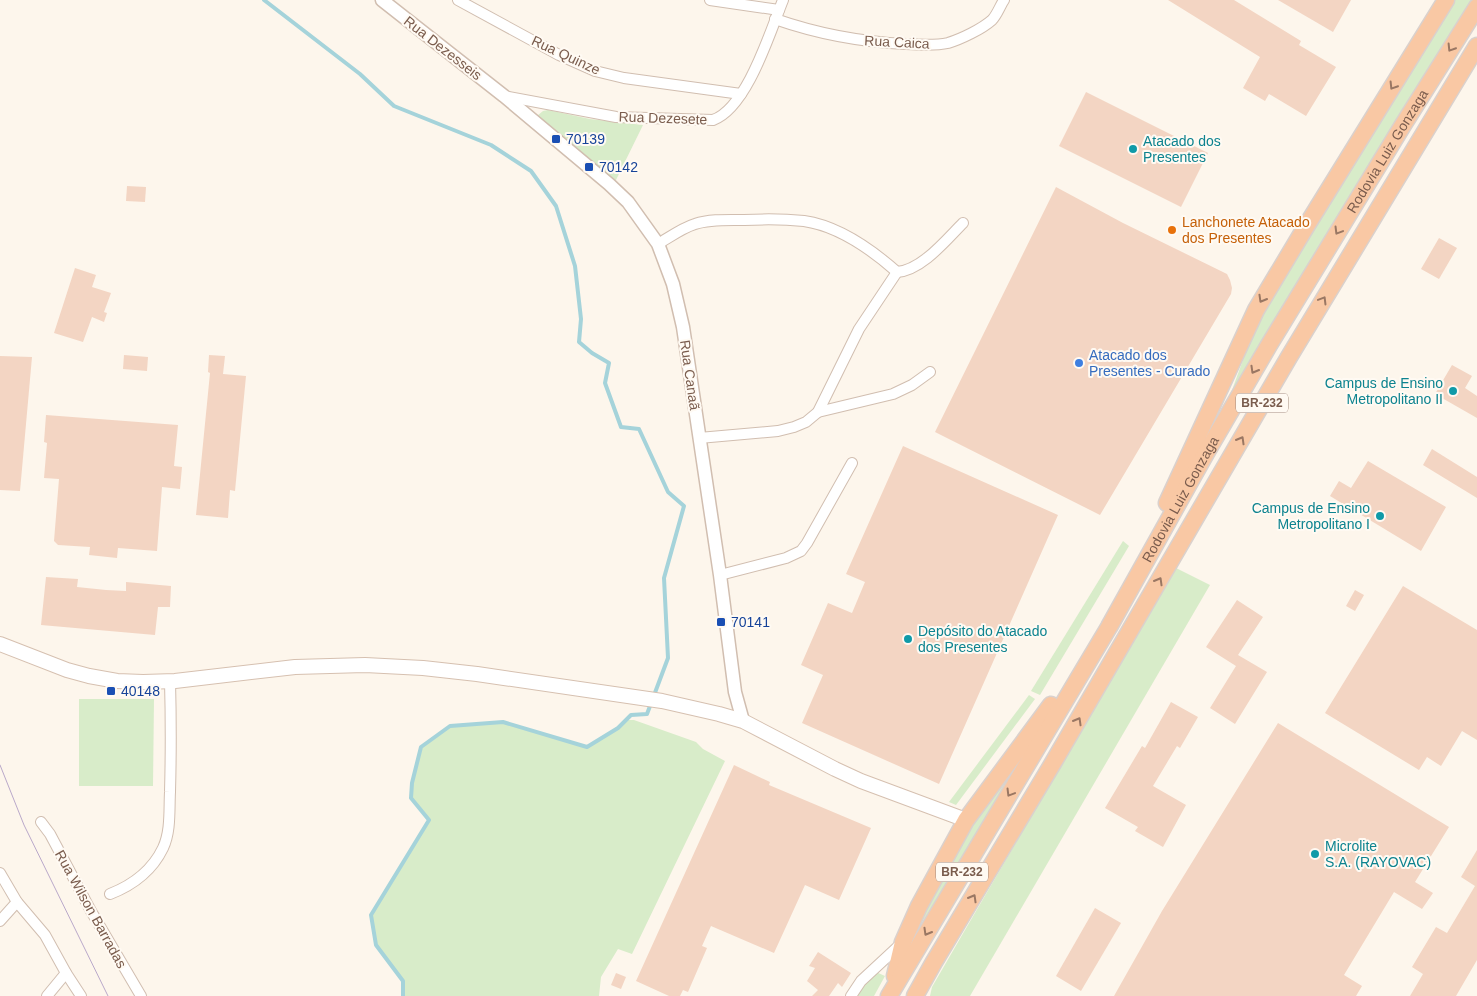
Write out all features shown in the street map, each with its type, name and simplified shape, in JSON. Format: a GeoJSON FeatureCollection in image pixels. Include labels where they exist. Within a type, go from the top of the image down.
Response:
{"type":"FeatureCollection","features":[{"type":"Feature","properties":{"kind":"highway"},"geometry":{"type":"LineString","coordinates":[[1148,557],[1155,531],[1256,310],[1446,0]]}},
{"type":"Feature","properties":{"kind":"highway","name":"Rodovia Luiz Gonzaga"},"geometry":{"type":"LineString","coordinates":[[890,995],[1109,627],[1269,344],[1477,6]]}},
{"type":"Feature","properties":{"kind":"highway","name":"Rodovia Luiz Gonzaga"},"geometry":{"type":"LineString","coordinates":[[919,992],[1289,357],[1477,46]]}},
{"type":"Feature","properties":{"kind":"highway"},"geometry":{"type":"LineString","coordinates":[[890,995],[903,942],[919,906],[966,820],[1109,627]]}},
{"type":"Feature","properties":{"kind":"main road"},"geometry":{"type":"LineString","coordinates":[[0,644],[67,670],[117,681],[170,681],[295,667],[365,665],[422,668],[477,674],[662,701],[743,721],[834,769],[861,781],[966,820]]}},
{"type":"Feature","properties":{"kind":"street","name":"Rua Quinze"},"geometry":{"type":"LineString","coordinates":[[458,0],[559,55],[595,71],[624,78],[741,94]]}},
{"type":"Feature","properties":{"kind":"street","name":"Rua Caica"},"geometry":{"type":"LineString","coordinates":[[710,0],[779,10],[817,33],[890,44],[924,45],[948,43],[971,34],[992,19],[1004,0]]}},
{"type":"Feature","properties":{"kind":"street","name":"Rua Dezesseis"},"geometry":{"type":"LineString","coordinates":[[385,1],[504,96]]}},
{"type":"Feature","properties":{"kind":"street","name":"Rua Dezesete"},"geometry":{"type":"LineString","coordinates":[[504,96],[616,117],[713,120],[726,112],[741,94],[760,58],[779,10]]}},
{"type":"Feature","properties":{"kind":"street","name":"Rua Canaã"},"geometry":{"type":"LineString","coordinates":[[504,96],[628,202],[658,244],[673,284],[683,327],[720,576],[735,692],[743,721]]}},
{"type":"Feature","properties":{"kind":"street"},"geometry":{"type":"LineString","coordinates":[[658,244],[688,226],[704,222],[780,219],[806,222],[834,230],[880,258],[897,272]]}},
{"type":"Feature","properties":{"kind":"street"},"geometry":{"type":"LineString","coordinates":[[699,438],[778,431],[806,422],[818,412],[859,329],[897,272],[910,269],[938,249],[963,223]]}},
{"type":"Feature","properties":{"kind":"street"},"geometry":{"type":"LineString","coordinates":[[818,412],[893,394],[912,385],[930,372]]}},
{"type":"Feature","properties":{"kind":"street"},"geometry":{"type":"LineString","coordinates":[[720,576],[786,558],[801,551],[852,463]]}},
{"type":"Feature","properties":{"kind":"street"},"geometry":{"type":"LineString","coordinates":[[110,894],[123,889],[139,879],[152,867],[164,847],[169,827],[170,681]]}},
{"type":"Feature","properties":{"kind":"street","name":"Rua Wilson Barradas"},"geometry":{"type":"LineString","coordinates":[[41,822],[50,834],[96,919],[141,996]]}},
{"type":"Feature","properties":{"kind":"street"},"geometry":{"type":"LineString","coordinates":[[0,873],[17,902],[46,935],[66,974],[81,996]]}},
{"type":"Feature","properties":{"kind":"street"},"geometry":{"type":"LineString","coordinates":[[0,920],[17,902]]}},
{"type":"Feature","properties":{"kind":"street"},"geometry":{"type":"LineString","coordinates":[[851,996],[862,981],[903,942]]}},
{"type":"Feature","properties":{"kind":"street"},"geometry":{"type":"LineString","coordinates":[[47,996],[66,974]]}},
{"type":"Feature","properties":{"kind":"green space"},"geometry":{"type":"Polygon","coordinates":[[[1453,0],[1472,0],[1227,404],[1256,324],[1453,0]]]}},
{"type":"Feature","properties":{"kind":"green space"},"geometry":{"type":"Polygon","coordinates":[[[548,110],[590,119],[643,125],[615,182],[537,116],[543,111],[548,110]]]}},
{"type":"Feature","properties":{"kind":"green space"},"geometry":{"type":"Polygon","coordinates":[[[1123,541],[1129,546],[1040,695],[1031,691],[1123,541]]]}},
{"type":"Feature","properties":{"kind":"green space"},"geometry":{"type":"Polygon","coordinates":[[[1176,568],[1210,585],[970,996],[930,996],[932,987],[1176,568]]]}},
{"type":"Feature","properties":{"kind":"green space"},"geometry":{"type":"Polygon","coordinates":[[[1029,695],[1035,699],[956,805],[949,802],[1029,695]]]}},
{"type":"Feature","properties":{"kind":"green space"},"geometry":{"type":"Polygon","coordinates":[[[79,699],[154,699],[153,786],[79,786],[79,699]]]}},
{"type":"Feature","properties":{"kind":"green space"},"geometry":{"type":"Polygon","coordinates":[[[626,720],[634,720],[696,742],[703,749],[725,761],[632,954],[618,949],[601,977],[599,996],[403,996],[403,981],[376,945],[371,915],[428,820],[411,798],[412,783],[421,747],[450,726],[503,722],[587,747],[618,728],[626,720]]]}},
{"type":"Feature","properties":{"kind":"green space"},"geometry":{"type":"Polygon","coordinates":[[[1030,743],[1014,774],[918,929],[932,891],[970,826],[1030,743]]]}},
{"type":"Feature","properties":{"kind":"green space"},"geometry":{"type":"Polygon","coordinates":[[[876,972],[885,976],[874,996],[857,996],[863,987],[876,972]]]}},
{"type":"Feature","properties":{"kind":"building"},"geometry":{"type":"Polygon","coordinates":[[[1168,0],[1234,0],[1301,41],[1299,45],[1336,67],[1306,116],[1269,94],[1265,101],[1243,88],[1260,57],[1168,0]]]}},
{"type":"Feature","properties":{"kind":"building"},"geometry":{"type":"Polygon","coordinates":[[[1278,0],[1351,0],[1333,32],[1278,0]]]}},
{"type":"Feature","properties":{"kind":"building","name":"Atacado dos Presentes"},"geometry":{"type":"Polygon","coordinates":[[[1086,92],[1208,153],[1181,207],[1059,146],[1086,92]]]}},
{"type":"Feature","properties":{"kind":"building"},"geometry":{"type":"Polygon","coordinates":[[[127,186],[146,187],[145,202],[126,201],[127,186]]]}},
{"type":"Feature","properties":{"kind":"building","name":"Atacado dos Presentes - Curado"},"geometry":{"type":"Polygon","coordinates":[[[1056,187],[1123,223],[1227,274],[1232,288],[1231,294],[1100,515],[935,432],[1056,187]]]}},
{"type":"Feature","properties":{"kind":"building"},"geometry":{"type":"Polygon","coordinates":[[[1439,238],[1457,248],[1439,279],[1421,269],[1439,238]]]}},
{"type":"Feature","properties":{"kind":"building"},"geometry":{"type":"Polygon","coordinates":[[[75,268],[96,275],[92,287],[111,293],[104,312],[107,313],[104,322],[92,317],[83,342],[54,333],[75,268]]]}},
{"type":"Feature","properties":{"kind":"building"},"geometry":{"type":"Polygon","coordinates":[[[124,355],[148,357],[147,371],[123,369],[124,355]]]}},
{"type":"Feature","properties":{"kind":"building"},"geometry":{"type":"Polygon","coordinates":[[[209,355],[225,356],[223,374],[246,376],[235,491],[230,490],[228,518],[196,515],[210,373],[208,372],[209,355]]]}},
{"type":"Feature","properties":{"kind":"building"},"geometry":{"type":"Polygon","coordinates":[[[0,356],[32,357],[20,491],[0,490],[0,356]]]}},
{"type":"Feature","properties":{"kind":"building","name":"Campus de Ensino Metropolitano II"},"geometry":{"type":"Polygon","coordinates":[[[1452,365],[1472,376],[1465,388],[1477,396],[1477,418],[1435,394],[1452,365]]]}},
{"type":"Feature","properties":{"kind":"building"},"geometry":{"type":"Polygon","coordinates":[[[46,415],[178,425],[174,466],[182,467],[180,489],[162,487],[157,551],[118,548],[117,558],[89,555],[90,547],[58,545],[54,541],[59,479],[44,478],[47,443],[44,442],[46,415]]]}},
{"type":"Feature","properties":{"kind":"building","name":"Depósito do Atacado dos Presentes"},"geometry":{"type":"Polygon","coordinates":[[[903,446],[1058,515],[939,784],[802,723],[823,675],[801,665],[828,603],[852,613],[865,582],[846,574],[903,446]]]}},
{"type":"Feature","properties":{"kind":"building"},"geometry":{"type":"Polygon","coordinates":[[[1432,449],[1477,477],[1477,498],[1423,465],[1432,449]]]}},
{"type":"Feature","properties":{"kind":"building"},"geometry":{"type":"Polygon","coordinates":[[[1368,461],[1446,507],[1421,551],[1330,496],[1339,481],[1351,488],[1368,461]]]}},
{"type":"Feature","properties":{"kind":"building"},"geometry":{"type":"Polygon","coordinates":[[[46,577],[78,579],[77,587],[106,590],[126,591],[126,582],[171,586],[170,607],[158,607],[155,635],[41,625],[46,577]]]}},
{"type":"Feature","properties":{"kind":"building"},"geometry":{"type":"Polygon","coordinates":[[[1403,586],[1477,630],[1477,740],[1462,731],[1441,766],[1427,757],[1419,770],[1325,713],[1403,586]]]}},
{"type":"Feature","properties":{"kind":"building"},"geometry":{"type":"Polygon","coordinates":[[[1355,590],[1364,595],[1355,611],[1346,606],[1355,590]]]}},
{"type":"Feature","properties":{"kind":"building"},"geometry":{"type":"Polygon","coordinates":[[[1237,600],[1263,617],[1238,655],[1267,672],[1235,724],[1210,708],[1236,666],[1206,647],[1237,600]]]}},
{"type":"Feature","properties":{"kind":"building"},"geometry":{"type":"Polygon","coordinates":[[[1171,702],[1198,717],[1180,748],[1177,746],[1153,786],[1186,805],[1163,847],[1135,831],[1138,827],[1105,808],[1142,746],[1145,748],[1171,702]]]}},
{"type":"Feature","properties":{"kind":"building","name":"Microlite S.A. (RAYOVAC)"},"geometry":{"type":"Polygon","coordinates":[[[1278,723],[1449,827],[1415,882],[1433,893],[1422,909],[1394,892],[1344,975],[1362,986],[1356,996],[1114,996],[1162,911],[1278,723]]]}},
{"type":"Feature","properties":{"kind":"building"},"geometry":{"type":"Polygon","coordinates":[[[734,765],[770,782],[769,785],[871,828],[839,900],[805,885],[774,953],[711,926],[702,946],[707,948],[688,992],[683,990],[680,996],[669,996],[636,981],[734,765]]]}},
{"type":"Feature","properties":{"kind":"building"},"geometry":{"type":"Polygon","coordinates":[[[1477,850],[1477,960],[1456,996],[1410,996],[1423,974],[1412,967],[1436,927],[1447,933],[1475,886],[1461,877],[1477,850]]]}},
{"type":"Feature","properties":{"kind":"building"},"geometry":{"type":"Polygon","coordinates":[[[1095,908],[1121,923],[1081,991],[1056,976],[1095,908]]]}},
{"type":"Feature","properties":{"kind":"building"},"geometry":{"type":"Polygon","coordinates":[[[818,952],[851,973],[842,987],[838,983],[829,996],[812,996],[818,990],[807,981],[815,968],[809,966],[818,952]]]}},
{"type":"Feature","properties":{"kind":"building"},"geometry":{"type":"Polygon","coordinates":[[[616,973],[626,977],[621,989],[611,985],[616,973]]]}},
{"type":"Feature","properties":{"kind":"waterway"},"geometry":{"type":"LineString","coordinates":[[264,0],[360,74],[394,106],[491,145],[531,171],[556,206],[575,266],[581,319],[579,342],[592,353],[609,363],[605,383],[621,427],[639,429],[668,492],[684,506],[664,578],[668,658],[647,714],[631,715],[618,728],[587,747],[503,722],[450,726],[421,747],[412,783],[411,798],[429,820],[371,915],[376,945],[403,981],[403,996]]}},
{"type":"Feature","properties":{"kind":"tram line"},"geometry":{"type":"LineString","coordinates":[[0,765],[24,825],[108,996]]}},
{"type":"Feature","properties":{"kind":"place","name":"70139"},"geometry":{"type":"Point","coordinates":[556,139]}},
{"type":"Feature","properties":{"kind":"place","name":"Atacado dos Presentes"},"geometry":{"type":"Point","coordinates":[1133,149]}},
{"type":"Feature","properties":{"kind":"place","name":"70142"},"geometry":{"type":"Point","coordinates":[589,167]}},
{"type":"Feature","properties":{"kind":"place","name":"Lanchonete Atacado dos Presentes"},"geometry":{"type":"Point","coordinates":[1172,230]}},
{"type":"Feature","properties":{"kind":"place","name":"Atacado dos Presentes - Curado"},"geometry":{"type":"Point","coordinates":[1079,363]}},
{"type":"Feature","properties":{"kind":"place","name":"Campus de Ensino Metropolitano II"},"geometry":{"type":"Point","coordinates":[1453,391]}},
{"type":"Feature","properties":{"kind":"place","name":"Campus de Ensino Metropolitano I"},"geometry":{"type":"Point","coordinates":[1380,516]}},
{"type":"Feature","properties":{"kind":"place","name":"70141"},"geometry":{"type":"Point","coordinates":[721,622]}},
{"type":"Feature","properties":{"kind":"place","name":"Depósito do Atacado dos Presentes"},"geometry":{"type":"Point","coordinates":[908,639]}},
{"type":"Feature","properties":{"kind":"place","name":"40148"},"geometry":{"type":"Point","coordinates":[111,691]}},
{"type":"Feature","properties":{"kind":"place","name":"Microlite S.A. (RAYOVAC)"},"geometry":{"type":"Point","coordinates":[1315,854]}}]}
